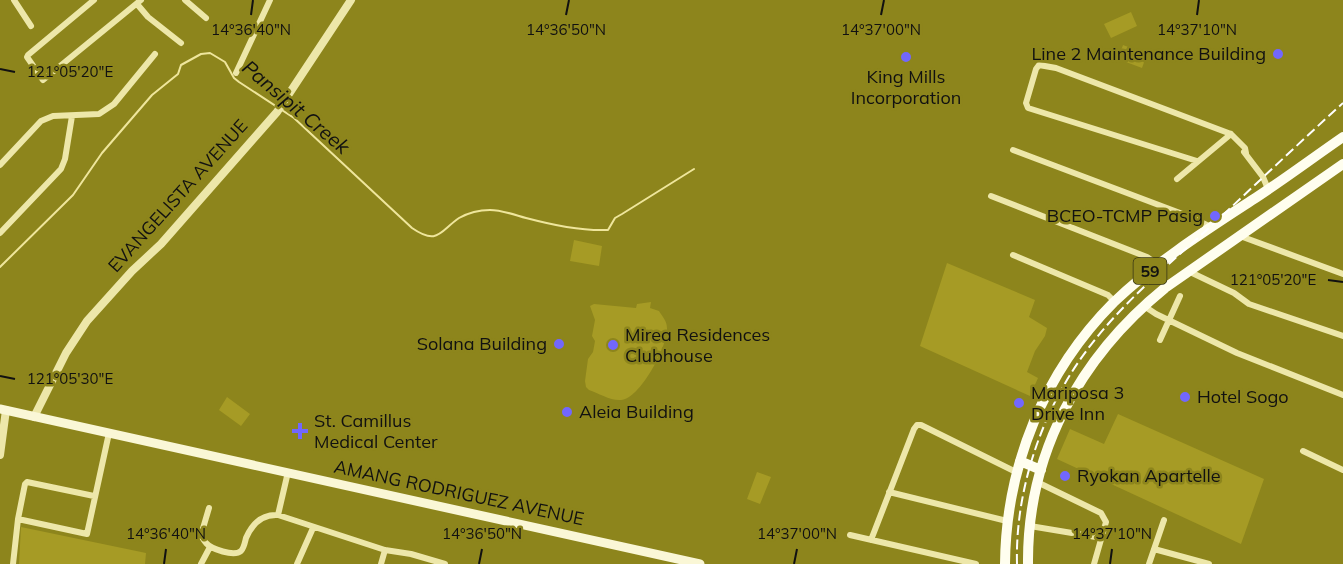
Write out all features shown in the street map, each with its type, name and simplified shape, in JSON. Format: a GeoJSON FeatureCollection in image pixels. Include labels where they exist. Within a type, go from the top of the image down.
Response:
{"type":"FeatureCollection","features":[{"type":"Feature","properties":{"kind":"main road","name":"59"},"geometry":{"type":"LineString","coordinates":[[1005,564],[1007,521],[1018,467],[1038,412],[1060,370],[1088,331],[1115,302],[1158,265],[1343,137]]}},
{"type":"Feature","properties":{"kind":"main road","name":"59"},"geometry":{"type":"LineString","coordinates":[[1028,564],[1030,526],[1037,482],[1060,417],[1077,384],[1114,334],[1143,306],[1188,271],[1343,164]]}},
{"type":"Feature","properties":{"kind":"main road"},"geometry":{"type":"LineString","coordinates":[[1268,190],[1284,204]]}},
{"type":"Feature","properties":{"kind":"main road"},"geometry":{"type":"LineString","coordinates":[[1268,190],[1274,212]]}},
{"type":"Feature","properties":{"kind":"main road","name":"AMANG RODRIGUEZ AVENUE"},"geometry":{"type":"LineString","coordinates":[[3,410],[700,564]]}},
{"type":"Feature","properties":{"kind":"main road"},"geometry":{"type":"LineString","coordinates":[[1018,467],[1041,470]]}},
{"type":"Feature","properties":{"kind":"street"},"geometry":{"type":"LineString","coordinates":[[14,0],[31,26]]}},
{"type":"Feature","properties":{"kind":"street"},"geometry":{"type":"LineString","coordinates":[[94,0],[28,55],[27,57],[43,80],[139,2],[148,17],[181,42]]}},
{"type":"Feature","properties":{"kind":"street"},"geometry":{"type":"LineString","coordinates":[[185,0],[206,18]]}},
{"type":"Feature","properties":{"kind":"street"},"geometry":{"type":"LineString","coordinates":[[236,72],[270,0]]}},
{"type":"Feature","properties":{"kind":"street","name":"EVANGELISTA AVENUE"},"geometry":{"type":"LineString","coordinates":[[34,417],[66,353],[87,321],[132,271],[161,244],[277,112],[351,0]]}},
{"type":"Feature","properties":{"kind":"street"},"geometry":{"type":"LineString","coordinates":[[0,165],[40,121],[52,116],[99,114],[114,104],[156,54]]}},
{"type":"Feature","properties":{"kind":"street"},"geometry":{"type":"LineString","coordinates":[[1197,161],[1028,108],[1026,103],[1036,69],[1039,65],[1056,68],[1231,134],[1245,147],[1246,153],[1263,177],[1268,190]]}},
{"type":"Feature","properties":{"kind":"street"},"geometry":{"type":"LineString","coordinates":[[0,233],[61,169],[66,159],[72,116]]}},
{"type":"Feature","properties":{"kind":"street"},"geometry":{"type":"LineString","coordinates":[[1177,179],[1231,134]]}},
{"type":"Feature","properties":{"kind":"street"},"geometry":{"type":"LineString","coordinates":[[1013,150],[1203,221],[1211,227]]}},
{"type":"Feature","properties":{"kind":"street"},"geometry":{"type":"LineString","coordinates":[[991,196],[1147,257],[1158,265]]}},
{"type":"Feature","properties":{"kind":"street"},"geometry":{"type":"LineString","coordinates":[[1240,235],[1343,274]]}},
{"type":"Feature","properties":{"kind":"street"},"geometry":{"type":"LineString","coordinates":[[1013,255],[1108,295],[1115,302]]}},
{"type":"Feature","properties":{"kind":"street"},"geometry":{"type":"LineString","coordinates":[[1188,271],[1233,293],[1249,304],[1343,336]]}},
{"type":"Feature","properties":{"kind":"street"},"geometry":{"type":"LineString","coordinates":[[1160,340],[1180,296]]}},
{"type":"Feature","properties":{"kind":"street"},"geometry":{"type":"LineString","coordinates":[[1143,306],[1237,352],[1343,395]]}},
{"type":"Feature","properties":{"kind":"street"},"geometry":{"type":"LineString","coordinates":[[0,455],[3,410]]}},
{"type":"Feature","properties":{"kind":"street"},"geometry":{"type":"LineString","coordinates":[[871,540],[917,425],[1018,467]]}},
{"type":"Feature","properties":{"kind":"street"},"geometry":{"type":"LineString","coordinates":[[18,519],[87,534],[109,433]]}},
{"type":"Feature","properties":{"kind":"street"},"geometry":{"type":"LineString","coordinates":[[1303,451],[1343,470]]}},
{"type":"Feature","properties":{"kind":"street"},"geometry":{"type":"LineString","coordinates":[[278,515],[288,472]]}},
{"type":"Feature","properties":{"kind":"street"},"geometry":{"type":"LineString","coordinates":[[14,564],[18,519],[27,482],[94,496]]}},
{"type":"Feature","properties":{"kind":"street"},"geometry":{"type":"LineString","coordinates":[[1037,482],[1101,513],[1105,518],[1094,564]]}},
{"type":"Feature","properties":{"kind":"street"},"geometry":{"type":"LineString","coordinates":[[889,492],[1007,521]]}},
{"type":"Feature","properties":{"kind":"street"},"geometry":{"type":"LineString","coordinates":[[208,508],[201,535],[210,547],[227,552],[239,552],[254,524],[270,515],[278,515],[385,550],[411,554],[445,564]]}},
{"type":"Feature","properties":{"kind":"street"},"geometry":{"type":"LineString","coordinates":[[1149,564],[1164,520]]}},
{"type":"Feature","properties":{"kind":"street"},"geometry":{"type":"LineString","coordinates":[[1030,526],[1102,538]]}},
{"type":"Feature","properties":{"kind":"street"},"geometry":{"type":"LineString","coordinates":[[297,564],[313,528]]}},
{"type":"Feature","properties":{"kind":"street"},"geometry":{"type":"LineString","coordinates":[[850,535],[976,564]]}},
{"type":"Feature","properties":{"kind":"street"},"geometry":{"type":"LineString","coordinates":[[201,564],[210,547]]}},
{"type":"Feature","properties":{"kind":"street"},"geometry":{"type":"LineString","coordinates":[[1154,549],[1209,564]]}},
{"type":"Feature","properties":{"kind":"street"},"geometry":{"type":"LineString","coordinates":[[381,564],[385,550]]}},
{"type":"Feature","properties":{"kind":"shaded area"},"geometry":{"type":"Polygon","coordinates":[[[1131,12],[1137,26],[1111,38],[1104,24],[1131,12]]]}},
{"type":"Feature","properties":{"kind":"shaded area"},"geometry":{"type":"Polygon","coordinates":[[[1123,45],[1147,54],[1142,68],[1118,59],[1123,45]]]}},
{"type":"Feature","properties":{"kind":"shaded area"},"geometry":{"type":"Polygon","coordinates":[[[574,240],[602,246],[599,266],[570,261],[574,240]]]}},
{"type":"Feature","properties":{"kind":"shaded area"},"geometry":{"type":"Polygon","coordinates":[[[947,263],[1035,300],[1029,317],[1047,328],[1027,372],[1038,378],[1030,396],[920,346],[947,263]]]}},
{"type":"Feature","properties":{"kind":"shaded area"},"geometry":{"type":"Polygon","coordinates":[[[651,302],[650,308],[659,311],[667,328],[663,347],[644,382],[636,391],[621,400],[589,390],[585,381],[588,359],[593,352],[595,341],[592,336],[595,320],[590,306],[594,304],[636,308],[637,304],[651,302]]]}},
{"type":"Feature","properties":{"kind":"shaded area"},"geometry":{"type":"Polygon","coordinates":[[[227,397],[250,414],[241,426],[219,410],[227,397]]]}},
{"type":"Feature","properties":{"kind":"shaded area"},"geometry":{"type":"Polygon","coordinates":[[[1118,414],[1264,479],[1241,544],[1057,459],[1070,429],[1104,444],[1118,414]]]}},
{"type":"Feature","properties":{"kind":"shaded area"},"geometry":{"type":"Polygon","coordinates":[[[757,472],[771,477],[760,504],[747,499],[757,472]]]}},
{"type":"Feature","properties":{"kind":"shaded area"},"geometry":{"type":"Polygon","coordinates":[[[21,527],[146,553],[145,564],[19,564],[21,527]]]}},
{"type":"Feature","properties":{"kind":"waterway","name":"Pansipit Creek"},"geometry":{"type":"LineString","coordinates":[[0,267],[73,195],[102,153],[152,95],[178,74],[181,65],[201,54],[210,53],[225,62],[234,78],[294,118],[412,228],[428,236],[438,235],[466,215],[490,210],[567,227],[608,230],[615,218],[694,169]]}},
{"type":"Feature","properties":{"kind":"railway"},"geometry":{"type":"LineString","coordinates":[[1017,564],[1021,508],[1034,452],[1057,398],[1087,350],[1114,317],[1145,286],[1343,103]]}},
{"type":"Feature","properties":{"kind":"place","name":"Line 2 Maintenance Building"},"geometry":{"type":"Point","coordinates":[1278,54]}},
{"type":"Feature","properties":{"kind":"place","name":"King Mills Incorporation"},"geometry":{"type":"Point","coordinates":[906,57]}},
{"type":"Feature","properties":{"kind":"place","name":"BCEO-TCMP Pasig"},"geometry":{"type":"Point","coordinates":[1215,216]}},
{"type":"Feature","properties":{"kind":"place","name":"Solana Building"},"geometry":{"type":"Point","coordinates":[559,344]}},
{"type":"Feature","properties":{"kind":"place","name":"Mirea Residences Clubhouse"},"geometry":{"type":"Point","coordinates":[613,345]}},
{"type":"Feature","properties":{"kind":"place","name":"Hotel Sogo"},"geometry":{"type":"Point","coordinates":[1185,397]}},
{"type":"Feature","properties":{"kind":"place","name":"Mariposa 3 Drive Inn"},"geometry":{"type":"Point","coordinates":[1019,403]}},
{"type":"Feature","properties":{"kind":"place","name":"Aleia Building"},"geometry":{"type":"Point","coordinates":[567,412]}},
{"type":"Feature","properties":{"kind":"place","name":"St. Camillus Medical Center"},"geometry":{"type":"Point","coordinates":[300,431]}},
{"type":"Feature","properties":{"kind":"place","name":"Ryokan Apartelle"},"geometry":{"type":"Point","coordinates":[1065,476]}}]}
